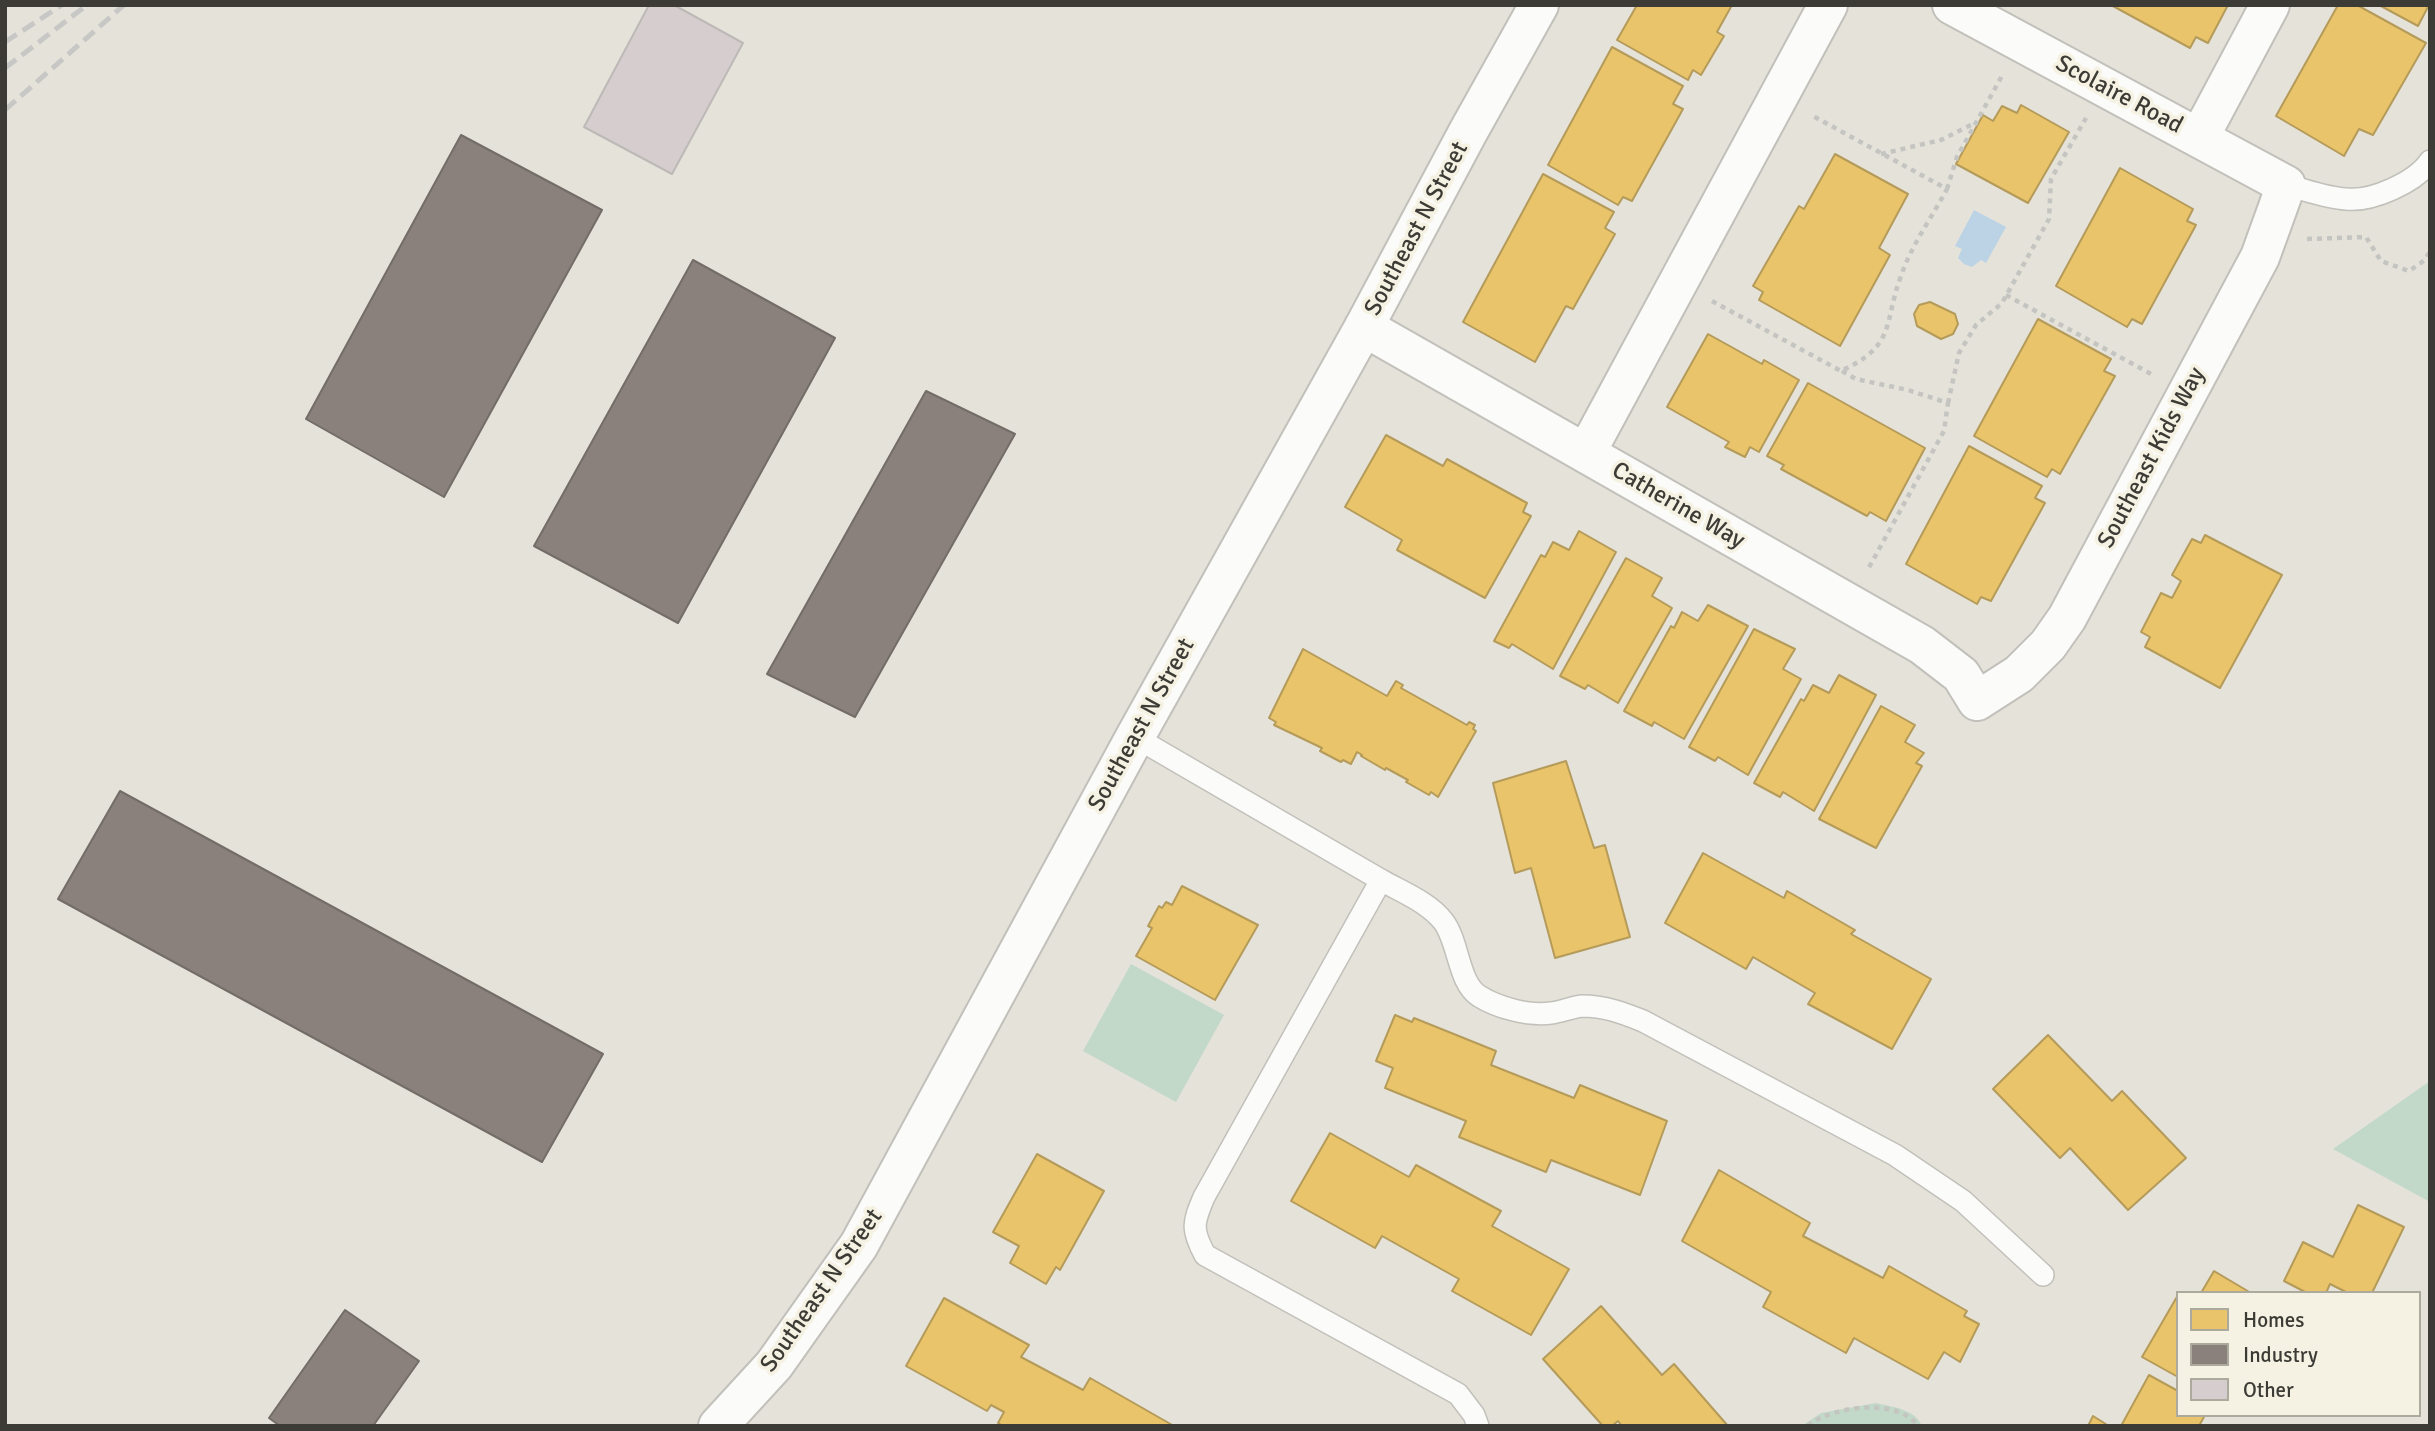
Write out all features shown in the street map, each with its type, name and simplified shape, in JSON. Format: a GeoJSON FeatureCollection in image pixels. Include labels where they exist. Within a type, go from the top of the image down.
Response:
{"type":"FeatureCollection","features":[{"type":"Feature","properties":{"kind":"street","name":"Southeast N Street"},"geometry":{"type":"LineString","coordinates":[[718,1426],[774,1365],[859,1245],[1135,737],[1364,327],[1539,5]]}},
{"type":"Feature","properties":{"kind":"street"},"geometry":{"type":"LineString","coordinates":[[1586,453],[1828,5]]}},
{"type":"Feature","properties":{"kind":"street","name":"Scolaire Road"},"geometry":{"type":"LineString","coordinates":[[1952,5],[2286,185]]}},
{"type":"Feature","properties":{"kind":"street"},"geometry":{"type":"LineString","coordinates":[[2199,138],[2270,5]]}},
{"type":"Feature","properties":{"kind":"street","name":"Southeast Kids Way"},"geometry":{"type":"LineString","coordinates":[[1977,701],[2019,674],[2048,645],[2067,618],[2260,257],[2286,185]]}},
{"type":"Feature","properties":{"kind":"street","name":"Catherine Way"},"geometry":{"type":"LineString","coordinates":[[1364,327],[1922,645],[1961,675],[1977,701]]}},
{"type":"Feature","properties":{"kind":"lane"},"geometry":{"type":"LineString","coordinates":[[2286,185],[2348,200],[2385,193],[2423,172],[2430,161]]}},
{"type":"Feature","properties":{"kind":"lane"},"geometry":{"type":"LineString","coordinates":[[1135,737],[1432,908],[1445,923],[1468,987],[1480,997],[1525,1014],[1551,1013],[1581,1006],[1614,1009],[1643,1021],[1895,1156],[1963,1201],[2043,1275]]}},
{"type":"Feature","properties":{"kind":"lane"},"geometry":{"type":"LineString","coordinates":[[1381,880],[1204,1197],[1195,1220],[1195,1235],[1205,1255],[1458,1394],[1475,1415],[1478,1426]]}},
{"type":"Feature","properties":{"kind":"path"},"geometry":{"type":"LineString","coordinates":[[1841,371],[1862,361],[1878,345],[1891,321],[1901,274],[1947,190],[1957,157],[2021,43]]}},
{"type":"Feature","properties":{"kind":"path"},"geometry":{"type":"LineString","coordinates":[[1850,603],[1944,431],[1951,380],[1959,353],[1976,325],[2001,303],[2049,219],[2051,180],[2104,87]]}},
{"type":"Feature","properties":{"kind":"path"},"geometry":{"type":"LineString","coordinates":[[1779,96],[1947,190]]}},
{"type":"Feature","properties":{"kind":"path"},"geometry":{"type":"LineString","coordinates":[[1881,154],[1941,140],[1976,122]]}},
{"type":"Feature","properties":{"kind":"path"},"geometry":{"type":"LineString","coordinates":[[2271,226],[2303,239],[2366,237],[2381,261],[2409,271],[2425,260],[2430,251]]}},
{"type":"Feature","properties":{"kind":"path"},"geometry":{"type":"LineString","coordinates":[[1678,283],[1856,379],[1908,390],[1948,403]]}},
{"type":"Feature","properties":{"kind":"path"},"geometry":{"type":"LineString","coordinates":[[2006,295],[2187,393]]}},
{"type":"Feature","properties":{"kind":"path"},"geometry":{"type":"LineString","coordinates":[[1808,1426],[1819,1418],[1873,1407],[1898,1412],[1916,1422],[1918,1426]]}},
{"type":"Feature","properties":{"kind":"green space"},"geometry":{"type":"Polygon","coordinates":[[[1131,964],[1224,1015],[1176,1102],[1083,1051],[1131,964]]]}},
{"type":"Feature","properties":{"kind":"green space"},"geometry":{"type":"Polygon","coordinates":[[[2430,1081],[2430,1202],[2333,1149],[2430,1081]]]}},
{"type":"Feature","properties":{"kind":"green space"},"geometry":{"type":"Polygon","coordinates":[[[1876,1403],[1909,1412],[1922,1426],[1802,1426],[1821,1413],[1876,1403]]]}},
{"type":"Feature","properties":{"kind":"water"},"geometry":{"type":"Polygon","coordinates":[[[1974,210],[2006,227],[1986,263],[1981,260],[1972,267],[1958,258],[1962,249],[1955,246],[1974,210]]]}},
{"type":"Feature","properties":{"kind":"building: Homes"},"geometry":{"type":"Polygon","coordinates":[[[1637,5],[1732,5],[1717,32],[1724,36],[1701,75],[1693,70],[1688,80],[1617,40],[1637,5]]]}},
{"type":"Feature","properties":{"kind":"building: Homes"},"geometry":{"type":"Polygon","coordinates":[[[2111,5],[2228,5],[2208,43],[2196,37],[2190,48],[2111,5]]]}},
{"type":"Feature","properties":{"kind":"building: Homes"},"geometry":{"type":"Polygon","coordinates":[[[2338,5],[2357,5],[2426,43],[2373,135],[2359,129],[2344,156],[2276,116],[2338,5]]]}},
{"type":"Feature","properties":{"kind":"building: Homes"},"geometry":{"type":"Polygon","coordinates":[[[2379,5],[2429,5],[2418,26],[2379,5]]]}},
{"type":"Feature","properties":{"kind":"building: Homes"},"geometry":{"type":"Polygon","coordinates":[[[1612,47],[1683,86],[1673,104],[1683,109],[1632,201],[1623,197],[1618,205],[1548,165],[1612,47]]]}},
{"type":"Feature","properties":{"kind":"building: Homes"},"geometry":{"type":"Polygon","coordinates":[[[2021,105],[2069,132],[2028,203],[1956,164],[1983,115],[1993,121],[2002,106],[2017,113],[2021,105]]]}},
{"type":"Feature","properties":{"kind":"building: Homes"},"geometry":{"type":"Polygon","coordinates":[[[1835,154],[1908,194],[1879,248],[1890,255],[1840,346],[1759,300],[1763,292],[1753,286],[1799,206],[1804,209],[1835,154]]]}},
{"type":"Feature","properties":{"kind":"building: Homes"},"geometry":{"type":"Polygon","coordinates":[[[2120,168],[2193,209],[2187,221],[2196,225],[2142,324],[2132,319],[2127,327],[2056,286],[2120,168]]]}},
{"type":"Feature","properties":{"kind":"building: Homes"},"geometry":{"type":"Polygon","coordinates":[[[1543,174],[1614,212],[1605,228],[1615,234],[1573,309],[1566,306],[1535,362],[1463,322],[1543,174]]]}},
{"type":"Feature","properties":{"kind":"building: Homes"},"geometry":{"type":"Polygon","coordinates":[[[1930,302],[1955,314],[1958,324],[1953,334],[1941,339],[1917,326],[1914,314],[1919,305],[1930,302]]]}},
{"type":"Feature","properties":{"kind":"building: Homes"},"geometry":{"type":"Polygon","coordinates":[[[2038,319],[2111,359],[2104,371],[2115,376],[2060,474],[2052,469],[2047,477],[1974,436],[2038,319]]]}},
{"type":"Feature","properties":{"kind":"building: Homes"},"geometry":{"type":"Polygon","coordinates":[[[1708,334],[1762,364],[1764,360],[1799,380],[1759,452],[1750,447],[1745,457],[1725,447],[1729,442],[1667,407],[1708,334]]]}},
{"type":"Feature","properties":{"kind":"building: Homes"},"geometry":{"type":"Polygon","coordinates":[[[1808,383],[1925,448],[1886,521],[1870,512],[1867,516],[1781,469],[1784,465],[1767,456],[1808,383]]]}},
{"type":"Feature","properties":{"kind":"building: Homes"},"geometry":{"type":"Polygon","coordinates":[[[1386,435],[1443,466],[1447,459],[1527,503],[1523,512],[1531,516],[1485,598],[1397,550],[1402,540],[1345,507],[1386,435]]]}},
{"type":"Feature","properties":{"kind":"building: Homes"},"geometry":{"type":"Polygon","coordinates":[[[1969,446],[2042,486],[2035,498],[2045,503],[1991,601],[1981,597],[1977,604],[1906,564],[1969,446]]]}},
{"type":"Feature","properties":{"kind":"building: Homes"},"geometry":{"type":"Polygon","coordinates":[[[1579,531],[1616,552],[1553,669],[1512,644],[1509,648],[1494,641],[1541,555],[1545,557],[1553,542],[1569,550],[1579,531]]]}},
{"type":"Feature","properties":{"kind":"building: Homes"},"geometry":{"type":"Polygon","coordinates":[[[2205,535],[2282,575],[2220,688],[2145,647],[2150,637],[2141,632],[2161,593],[2172,598],[2181,581],[2172,575],[2192,539],[2201,543],[2205,535]]]}},
{"type":"Feature","properties":{"kind":"building: Homes"},"geometry":{"type":"Polygon","coordinates":[[[1626,558],[1662,578],[1652,596],[1672,608],[1618,703],[1588,685],[1585,689],[1560,676],[1626,558]]]}},
{"type":"Feature","properties":{"kind":"building: Homes"},"geometry":{"type":"Polygon","coordinates":[[[1708,605],[1748,626],[1684,739],[1654,722],[1652,726],[1624,711],[1671,626],[1674,628],[1682,612],[1698,621],[1708,605]]]}},
{"type":"Feature","properties":{"kind":"building: Homes"},"geometry":{"type":"Polygon","coordinates":[[[1754,629],[1795,649],[1783,669],[1801,679],[1748,775],[1718,757],[1715,761],[1689,747],[1754,629]]]}},
{"type":"Feature","properties":{"kind":"building: Homes"},"geometry":{"type":"Polygon","coordinates":[[[1303,649],[1387,696],[1396,681],[1403,685],[1401,688],[1467,725],[1469,722],[1475,725],[1473,729],[1476,731],[1438,797],[1431,792],[1429,795],[1406,782],[1408,780],[1386,768],[1385,770],[1357,752],[1351,764],[1343,760],[1341,762],[1320,751],[1322,748],[1274,725],[1276,722],[1269,718],[1303,649]]]}},
{"type":"Feature","properties":{"kind":"building: Homes"},"geometry":{"type":"Polygon","coordinates":[[[1839,675],[1876,695],[1814,811],[1783,792],[1780,797],[1754,783],[1801,699],[1804,701],[1813,685],[1829,693],[1839,675]]]}},
{"type":"Feature","properties":{"kind":"building: Homes"},"geometry":{"type":"Polygon","coordinates":[[[1881,706],[1915,725],[1905,742],[1924,753],[1916,763],[1922,766],[1876,848],[1819,819],[1881,706]]]}},
{"type":"Feature","properties":{"kind":"building: Homes"},"geometry":{"type":"Polygon","coordinates":[[[1566,761],[1594,848],[1605,845],[1630,937],[1555,958],[1531,868],[1515,873],[1493,783],[1566,761]]]}},
{"type":"Feature","properties":{"kind":"building: Homes"},"geometry":{"type":"Polygon","coordinates":[[[1703,853],[1784,898],[1787,891],[1855,930],[1851,934],[1931,979],[1892,1049],[1808,1004],[1815,993],[1753,957],[1746,969],[1665,923],[1703,853]]]}},
{"type":"Feature","properties":{"kind":"building: Homes"},"geometry":{"type":"Polygon","coordinates":[[[1182,886],[1258,925],[1215,1000],[1136,956],[1152,928],[1148,926],[1159,906],[1162,908],[1166,902],[1172,905],[1182,886]]]}},
{"type":"Feature","properties":{"kind":"building: Homes"},"geometry":{"type":"Polygon","coordinates":[[[1395,1015],[1412,1022],[1414,1018],[1496,1051],[1491,1065],[1574,1098],[1580,1085],[1667,1121],[1640,1195],[1551,1160],[1546,1172],[1459,1137],[1466,1121],[1385,1088],[1393,1068],[1376,1061],[1395,1015]]]}},
{"type":"Feature","properties":{"kind":"building: Homes"},"geometry":{"type":"Polygon","coordinates":[[[2048,1035],[2112,1101],[2122,1091],[2186,1158],[2128,1210],[2070,1148],[2060,1158],[1993,1089],[2048,1035]]]}},
{"type":"Feature","properties":{"kind":"building: Homes"},"geometry":{"type":"Polygon","coordinates":[[[1330,1133],[1409,1177],[1416,1165],[1501,1211],[1492,1226],[1569,1269],[1531,1335],[1452,1291],[1459,1279],[1382,1236],[1375,1248],[1291,1201],[1330,1133]]]}},
{"type":"Feature","properties":{"kind":"building: Homes"},"geometry":{"type":"Polygon","coordinates":[[[1037,1154],[1104,1191],[1060,1270],[1056,1267],[1046,1284],[1010,1263],[1019,1246],[993,1232],[1037,1154]]]}},
{"type":"Feature","properties":{"kind":"building: Homes"},"geometry":{"type":"Polygon","coordinates":[[[1719,1170],[1810,1223],[1803,1236],[1883,1278],[1889,1266],[1967,1311],[1964,1316],[1979,1324],[1960,1362],[1944,1352],[1928,1379],[1854,1338],[1846,1353],[1763,1307],[1771,1292],[1682,1241],[1719,1170]]]}},
{"type":"Feature","properties":{"kind":"building: Homes"},"geometry":{"type":"Polygon","coordinates":[[[2358,1205],[2404,1227],[2373,1291],[2344,1291],[2330,1284],[2327,1291],[2303,1291],[2284,1281],[2303,1242],[2333,1257],[2358,1205]]]}},
{"type":"Feature","properties":{"kind":"building: Homes"},"geometry":{"type":"Polygon","coordinates":[[[2214,1271],[2248,1291],[2202,1291],[2214,1271]]]}},
{"type":"Feature","properties":{"kind":"building: Homes"},"geometry":{"type":"Polygon","coordinates":[[[944,1298],[1029,1345],[1021,1357],[1083,1390],[1090,1378],[1174,1426],[1003,1426],[998,1423],[1004,1412],[991,1405],[987,1411],[906,1366],[944,1298]]]}},
{"type":"Feature","properties":{"kind":"building: Homes"},"geometry":{"type":"Polygon","coordinates":[[[2176,1298],[2176,1376],[2142,1357],[2176,1298]]]}},
{"type":"Feature","properties":{"kind":"building: Homes"},"geometry":{"type":"Polygon","coordinates":[[[1601,1306],[1662,1375],[1674,1364],[1728,1426],[1622,1426],[1618,1421],[1612,1426],[1603,1426],[1543,1359],[1601,1306]]]}},
{"type":"Feature","properties":{"kind":"building: Homes"},"geometry":{"type":"Polygon","coordinates":[[[2149,1375],[2176,1390],[2176,1417],[2204,1417],[2199,1426],[2121,1426],[2149,1375]]]}},
{"type":"Feature","properties":{"kind":"building: Homes"},"geometry":{"type":"Polygon","coordinates":[[[2093,1416],[2109,1426],[2088,1426],[2093,1416]]]}},
{"type":"Feature","properties":{"kind":"building: Industry"},"geometry":{"type":"Polygon","coordinates":[[[461,135],[602,210],[444,497],[306,419],[461,135]]]}},
{"type":"Feature","properties":{"kind":"building: Industry"},"geometry":{"type":"Polygon","coordinates":[[[693,260],[835,338],[678,623],[534,546],[693,260]]]}},
{"type":"Feature","properties":{"kind":"building: Industry"},"geometry":{"type":"Polygon","coordinates":[[[926,391],[1015,434],[855,717],[767,674],[926,391]]]}},
{"type":"Feature","properties":{"kind":"building: Industry"},"geometry":{"type":"Polygon","coordinates":[[[120,791],[603,1054],[542,1162],[58,899],[120,791]]]}},
{"type":"Feature","properties":{"kind":"building: Industry"},"geometry":{"type":"Polygon","coordinates":[[[345,1310],[419,1361],[373,1426],[280,1426],[269,1418],[345,1310]]]}},
{"type":"Feature","properties":{"kind":"building: Other"},"geometry":{"type":"Polygon","coordinates":[[[649,5],[674,5],[743,43],[672,174],[584,127],[649,5]]]}},
{"type":"Feature","properties":{"kind":"railway"},"geometry":{"type":"LineString","coordinates":[[5,42],[62,5]]}},
{"type":"Feature","properties":{"kind":"railway"},"geometry":{"type":"LineString","coordinates":[[5,68],[87,5]]}},
{"type":"Feature","properties":{"kind":"railway"},"geometry":{"type":"LineString","coordinates":[[5,110],[124,5]]}}]}
